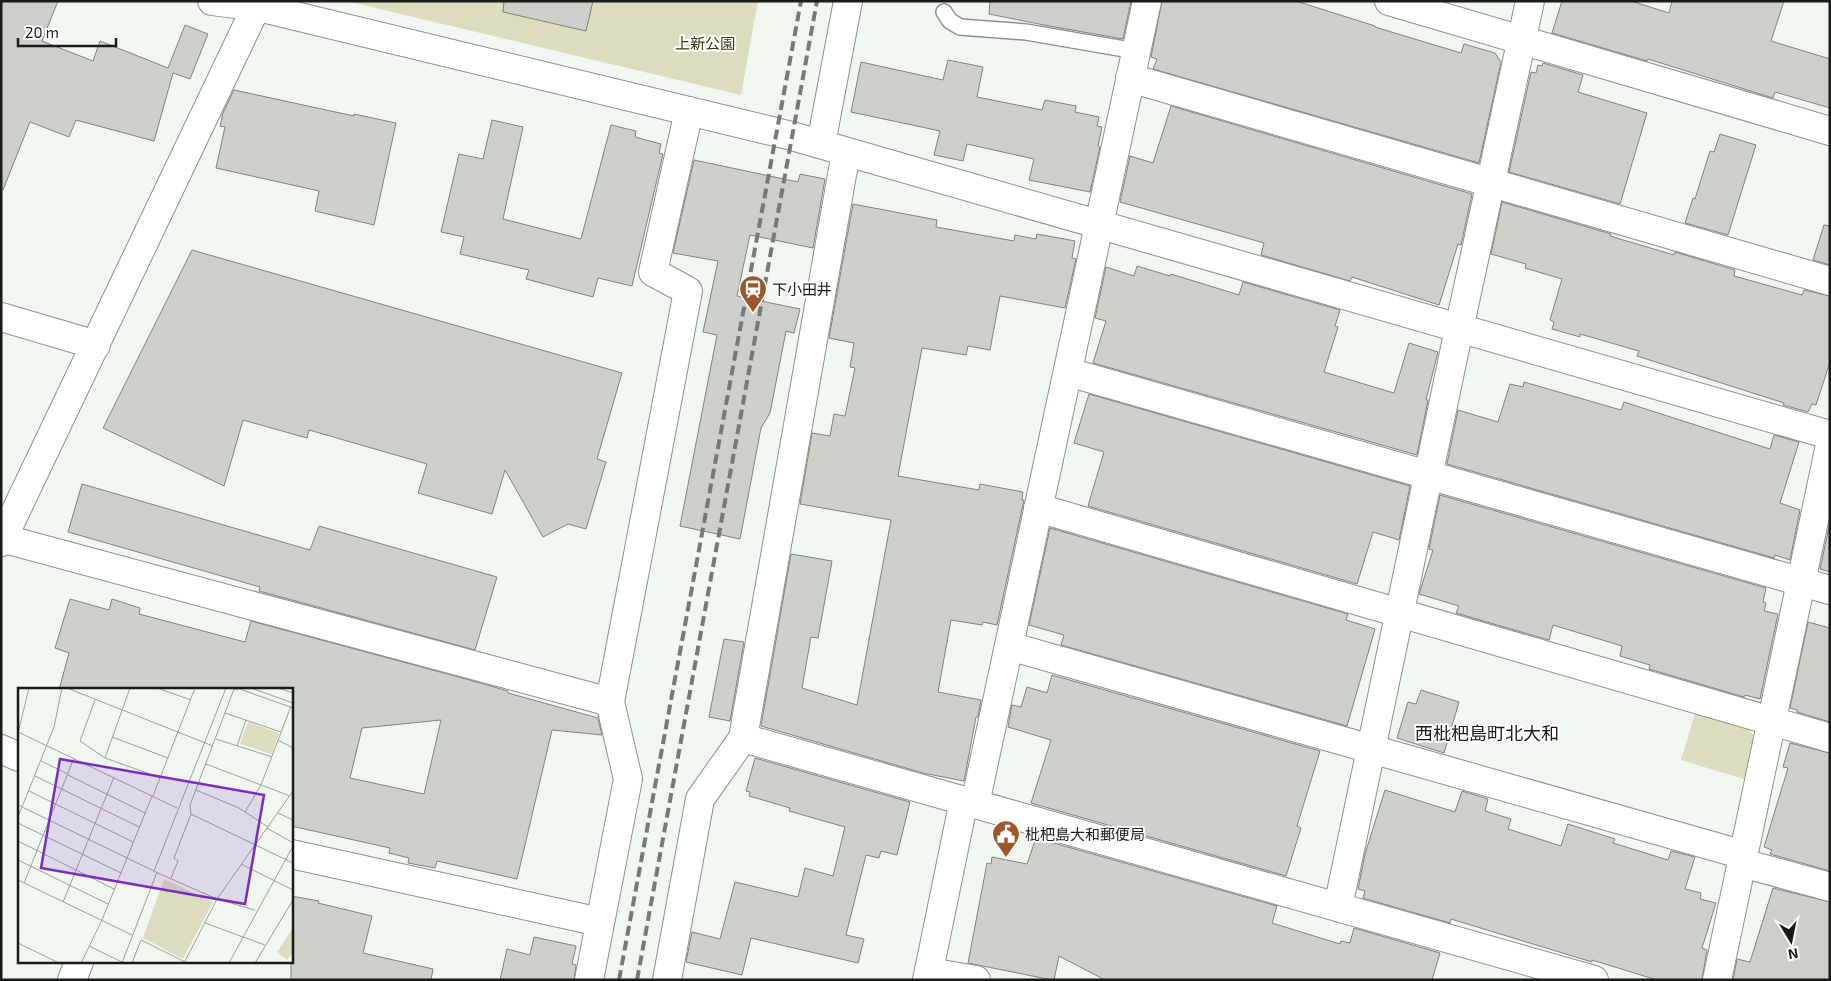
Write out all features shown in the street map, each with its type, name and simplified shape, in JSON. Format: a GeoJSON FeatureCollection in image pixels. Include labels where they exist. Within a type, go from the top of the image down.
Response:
{"type":"FeatureCollection","features":[{"type":"Feature","properties":{"kind":"street"},"geometry":{"type":"LineString","coordinates":[[212,1],[258,4],[820,144],[1830,435]]}},
{"type":"Feature","properties":{"kind":"street"},"geometry":{"type":"LineString","coordinates":[[820,144],[848,1]]}},
{"type":"Feature","properties":{"kind":"street"},"geometry":{"type":"LineString","coordinates":[[976,980],[928,976],[969,802],[1009,646],[1147,1]]}},
{"type":"Feature","properties":{"kind":"street"},"geometry":{"type":"LineString","coordinates":[[1389,1],[1830,131]]}},
{"type":"Feature","properties":{"kind":"street"},"geometry":{"type":"LineString","coordinates":[[1338,907],[1428,475],[1530,1]]}},
{"type":"Feature","properties":{"kind":"street"},"geometry":{"type":"LineString","coordinates":[[258,4],[2,540],[610,702]]}},
{"type":"Feature","properties":{"kind":"street"},"geometry":{"type":"LineString","coordinates":[[1130,78],[1830,281]]}},
{"type":"Feature","properties":{"kind":"street"},"geometry":{"type":"LineString","coordinates":[[589,980],[628,779],[610,702],[688,291],[653,272],[689,111]]}},
{"type":"Feature","properties":{"kind":"street"},"geometry":{"type":"LineString","coordinates":[[667,980],[700,799],[743,738],[846,152]]}},
{"type":"Feature","properties":{"kind":"street"},"geometry":{"type":"LineString","coordinates":[[1,317],[96,345]]}},
{"type":"Feature","properties":{"kind":"street"},"geometry":{"type":"LineString","coordinates":[[1068,372],[1830,590]]}},
{"type":"Feature","properties":{"kind":"street"},"geometry":{"type":"LineString","coordinates":[[1717,980],[1830,445]]}},
{"type":"Feature","properties":{"kind":"street"},"geometry":{"type":"LineString","coordinates":[[1038,508],[1830,738]]}},
{"type":"Feature","properties":{"kind":"street"},"geometry":{"type":"LineString","coordinates":[[1009,646],[1371,749],[1743,859],[1830,887]]}},
{"type":"Feature","properties":{"kind":"street"},"geometry":{"type":"LineString","coordinates":[[743,738],[1594,980]]}},
{"type":"Feature","properties":{"kind":"street"},"geometry":{"type":"LineString","coordinates":[[1,749],[18,757]]}},
{"type":"Feature","properties":{"kind":"street"},"geometry":{"type":"LineString","coordinates":[[292,854],[600,922]]}},
{"type":"Feature","properties":{"kind":"street"},"geometry":{"type":"LineString","coordinates":[[72,980],[78,964]]}},
{"type":"Feature","properties":{"kind":"lane"},"geometry":{"type":"LineString","coordinates":[[944,12],[950,21],[960,27],[1026,32],[1136,51]]}},
{"type":"Feature","properties":{"kind":"green space","name":"上新公園"},"geometry":{"type":"Polygon","coordinates":[[[346,1],[758,1],[741,95],[346,1]]]}},
{"type":"Feature","properties":{"kind":"green space"},"geometry":{"type":"Polygon","coordinates":[[[1696,710],[1744,724],[1754,736],[1744,779],[1681,760],[1696,710]]]}},
{"type":"Feature","properties":{"kind":"building"},"geometry":{"type":"Polygon","coordinates":[[[1,1],[58,1],[42,41],[93,61],[100,41],[168,68],[185,25],[208,34],[190,79],[173,73],[154,141],[76,120],[69,137],[30,122],[3,190],[1,189],[1,1]]]}},
{"type":"Feature","properties":{"kind":"building"},"geometry":{"type":"Polygon","coordinates":[[[504,1],[593,1],[586,31],[503,12],[504,1]]]}},
{"type":"Feature","properties":{"kind":"building"},"geometry":{"type":"Polygon","coordinates":[[[990,1],[1131,1],[1123,39],[989,14],[990,1]]]}},
{"type":"Feature","properties":{"kind":"building"},"geometry":{"type":"Polygon","coordinates":[[[1162,1],[1296,1],[1461,53],[1464,44],[1495,53],[1501,62],[1479,163],[1153,69],[1157,59],[1151,57],[1162,1]]]}},
{"type":"Feature","properties":{"kind":"building"},"geometry":{"type":"Polygon","coordinates":[[[1562,1],[1631,1],[1669,13],[1672,1],[1784,1],[1771,41],[1830,59],[1830,108],[1775,92],[1773,98],[1648,59],[1647,61],[1552,33],[1562,1]]]}},
{"type":"Feature","properties":{"kind":"building"},"geometry":{"type":"Polygon","coordinates":[[[948,60],[983,67],[977,97],[1042,110],[1045,100],[1076,106],[1075,112],[1099,117],[1097,126],[1102,127],[1098,146],[1100,147],[1090,192],[1029,180],[1034,159],[967,144],[963,161],[934,155],[940,131],[851,112],[861,62],[943,80],[948,60]]]}},
{"type":"Feature","properties":{"kind":"building"},"geometry":{"type":"Polygon","coordinates":[[[1543,63],[1583,75],[1578,92],[1647,113],[1620,204],[1509,172],[1531,72],[1536,73],[1538,65],[1542,66],[1543,63]]]}},
{"type":"Feature","properties":{"kind":"building"},"geometry":{"type":"Polygon","coordinates":[[[234,90],[354,116],[354,114],[396,123],[374,225],[315,211],[319,191],[216,168],[225,127],[220,126],[223,113],[234,90]]]}},
{"type":"Feature","properties":{"kind":"building"},"geometry":{"type":"Polygon","coordinates":[[[1171,106],[1472,194],[1461,245],[1458,244],[1439,305],[1352,277],[1350,281],[1261,255],[1264,243],[1120,202],[1130,156],[1153,163],[1171,106]]]}},
{"type":"Feature","properties":{"kind":"building"},"geometry":{"type":"Polygon","coordinates":[[[492,120],[523,127],[503,219],[581,239],[611,125],[636,131],[635,137],[661,144],[659,153],[663,154],[632,286],[598,278],[593,297],[526,279],[529,270],[460,254],[464,237],[441,232],[459,154],[483,159],[492,120]]]}},
{"type":"Feature","properties":{"kind":"building"},"geometry":{"type":"Polygon","coordinates":[[[1720,134],[1756,145],[1728,235],[1685,223],[1693,198],[1695,199],[1710,151],[1714,152],[1720,134]]]}},
{"type":"Feature","properties":{"kind":"building"},"geometry":{"type":"Polygon","coordinates":[[[694,160],[798,182],[800,174],[825,179],[813,248],[750,235],[737,296],[800,309],[794,333],[786,331],[770,413],[761,428],[740,539],[680,526],[717,335],[703,332],[718,261],[673,253],[694,160]]]}},
{"type":"Feature","properties":{"kind":"building"},"geometry":{"type":"Polygon","coordinates":[[[1502,202],[1611,234],[1610,236],[1674,255],[1675,252],[1735,270],[1734,276],[1802,295],[1804,290],[1830,296],[1830,362],[1816,405],[1812,404],[1808,412],[1783,405],[1784,403],[1637,356],[1639,351],[1580,334],[1580,337],[1552,329],[1554,322],[1550,320],[1562,279],[1525,268],[1526,264],[1491,254],[1502,202]]]}},
{"type":"Feature","properties":{"kind":"building"},"geometry":{"type":"Polygon","coordinates":[[[853,204],[937,220],[936,227],[1014,241],[1015,235],[1036,239],[1037,234],[1075,241],[1072,258],[1076,259],[1065,308],[1000,296],[990,350],[968,346],[966,355],[922,348],[898,476],[979,490],[980,484],[1023,492],[1022,500],[1024,500],[997,625],[983,622],[982,625],[951,620],[938,692],[981,700],[964,781],[923,773],[761,726],[791,554],[832,561],[818,638],[811,637],[802,688],[857,705],[891,520],[800,504],[812,433],[830,436],[834,414],[845,416],[855,368],[850,367],[854,343],[829,338],[853,204]]]}},
{"type":"Feature","properties":{"kind":"building"},"geometry":{"type":"Polygon","coordinates":[[[1824,225],[1830,226],[1830,265],[1813,260],[1824,225]]]}},
{"type":"Feature","properties":{"kind":"building"},"geometry":{"type":"Polygon","coordinates":[[[192,250],[622,373],[597,459],[606,462],[586,529],[568,524],[543,537],[505,470],[492,514],[418,493],[427,464],[309,430],[307,438],[243,420],[224,486],[103,428],[192,250]]]}},
{"type":"Feature","properties":{"kind":"building"},"geometry":{"type":"Polygon","coordinates":[[[1137,266],[1170,276],[1171,274],[1239,295],[1243,282],[1340,310],[1335,326],[1338,327],[1324,372],[1394,393],[1409,343],[1438,352],[1426,400],[1428,400],[1417,455],[1093,363],[1106,321],[1095,318],[1106,267],[1134,276],[1137,266]]]}},
{"type":"Feature","properties":{"kind":"building"},"geometry":{"type":"Polygon","coordinates":[[[1524,382],[1621,410],[1624,402],[1770,449],[1774,435],[1799,442],[1780,503],[1800,510],[1790,560],[1775,555],[1774,558],[1447,464],[1458,410],[1498,422],[1510,384],[1523,387],[1524,382]]]}},
{"type":"Feature","properties":{"kind":"building"},"geometry":{"type":"Polygon","coordinates":[[[1089,394],[1410,486],[1399,540],[1373,532],[1357,584],[1088,506],[1104,452],[1074,443],[1089,394]]]}},
{"type":"Feature","properties":{"kind":"building"},"geometry":{"type":"Polygon","coordinates":[[[82,484],[310,550],[319,526],[497,577],[475,650],[259,591],[260,587],[68,532],[82,484]]]}},
{"type":"Feature","properties":{"kind":"building"},"geometry":{"type":"Polygon","coordinates":[[[1440,495],[1766,588],[1763,602],[1766,603],[1764,611],[1778,614],[1760,699],[1745,695],[1744,697],[1649,669],[1650,665],[1620,656],[1622,646],[1553,625],[1549,640],[1456,613],[1459,606],[1419,594],[1433,550],[1429,549],[1440,495]]]}},
{"type":"Feature","properties":{"kind":"building"},"geometry":{"type":"Polygon","coordinates":[[[1830,522],[1830,572],[1820,569],[1830,522]]]}},
{"type":"Feature","properties":{"kind":"building"},"geometry":{"type":"Polygon","coordinates":[[[1050,528],[1348,614],[1346,620],[1375,629],[1347,726],[1061,645],[1064,635],[1029,625],[1050,528]]]}},
{"type":"Feature","properties":{"kind":"building"},"geometry":{"type":"Polygon","coordinates":[[[70,599],[109,610],[112,599],[140,608],[139,614],[245,642],[251,621],[466,679],[508,691],[508,693],[598,718],[602,735],[552,730],[517,879],[437,861],[435,868],[408,863],[409,858],[389,853],[390,848],[292,826],[292,688],[60,688],[69,653],[55,648],[70,599]],[[441,720],[362,728],[350,778],[424,794],[441,720]]]}},
{"type":"Feature","properties":{"kind":"building"},"geometry":{"type":"Polygon","coordinates":[[[1808,622],[1830,628],[1830,722],[1790,708],[1808,622]]]}},
{"type":"Feature","properties":{"kind":"building"},"geometry":{"type":"Polygon","coordinates":[[[724,639],[744,642],[730,721],[709,717],[724,639]]]}},
{"type":"Feature","properties":{"kind":"building"},"geometry":{"type":"Polygon","coordinates":[[[1052,675],[1320,751],[1297,826],[1301,828],[1286,876],[1031,803],[1051,740],[1008,727],[1012,705],[1021,707],[1027,687],[1047,693],[1052,675]]]}},
{"type":"Feature","properties":{"kind":"building"},"geometry":{"type":"Polygon","coordinates":[[[1421,690],[1459,702],[1444,753],[1397,738],[1408,702],[1416,704],[1421,690]]]}},
{"type":"Feature","properties":{"kind":"building"},"geometry":{"type":"Polygon","coordinates":[[[1790,743],[1830,753],[1830,871],[1770,854],[1772,850],[1764,847],[1788,768],[1783,767],[1790,743]]]}},
{"type":"Feature","properties":{"kind":"building"},"geometry":{"type":"Polygon","coordinates":[[[755,758],[910,802],[897,855],[881,851],[879,858],[866,855],[846,935],[864,939],[858,963],[751,938],[742,975],[686,962],[692,932],[720,939],[735,882],[798,897],[805,868],[833,876],[845,827],[789,811],[790,808],[749,796],[750,792],[746,791],[755,758]]]}},
{"type":"Feature","properties":{"kind":"building"},"geometry":{"type":"Polygon","coordinates":[[[1385,790],[1455,812],[1462,791],[1488,799],[1485,811],[1511,819],[1508,829],[1561,846],[1568,824],[1615,839],[1613,843],[1668,860],[1671,851],[1695,857],[1685,889],[1701,893],[1700,899],[1716,903],[1702,948],[1707,950],[1702,980],[1657,980],[1451,919],[1450,923],[1363,898],[1365,891],[1358,889],[1365,854],[1385,790]]]}},
{"type":"Feature","properties":{"kind":"building"},"geometry":{"type":"Polygon","coordinates":[[[1036,838],[1277,906],[1272,923],[1340,944],[1341,941],[1350,943],[1354,928],[1440,953],[1432,980],[1105,980],[1059,956],[1054,980],[1052,980],[968,963],[987,863],[991,864],[992,857],[1027,864],[1036,838]]]}},
{"type":"Feature","properties":{"kind":"building"},"geometry":{"type":"Polygon","coordinates":[[[1773,888],[1830,902],[1830,980],[1733,980],[1737,959],[1750,962],[1773,888]]]}},
{"type":"Feature","properties":{"kind":"building"},"geometry":{"type":"Polygon","coordinates":[[[292,896],[319,901],[318,903],[372,916],[363,953],[433,969],[431,980],[291,980],[292,896]]]}},
{"type":"Feature","properties":{"kind":"building"},"geometry":{"type":"Polygon","coordinates":[[[534,937],[576,946],[572,964],[576,965],[574,980],[500,980],[507,949],[530,955],[534,937]]]}},
{"type":"Feature","properties":{"kind":"railway"},"geometry":{"type":"LineString","coordinates":[[619,980],[801,1]]}},
{"type":"Feature","properties":{"kind":"railway"},"geometry":{"type":"LineString","coordinates":[[637,980],[817,1]]}},
{"type":"Feature","properties":{"kind":"place","name":"下小田井"},"geometry":{"type":"Point","coordinates":[753,313]}},
{"type":"Feature","properties":{"kind":"place","name":"枇杷島大和郵便局"},"geometry":{"type":"Point","coordinates":[1006,858]}},
{"type":"Feature","properties":{"kind":"district","name":"西枇杷島町北大和"},"geometry":{"type":"Point","coordinates":[1487,733]}}]}
